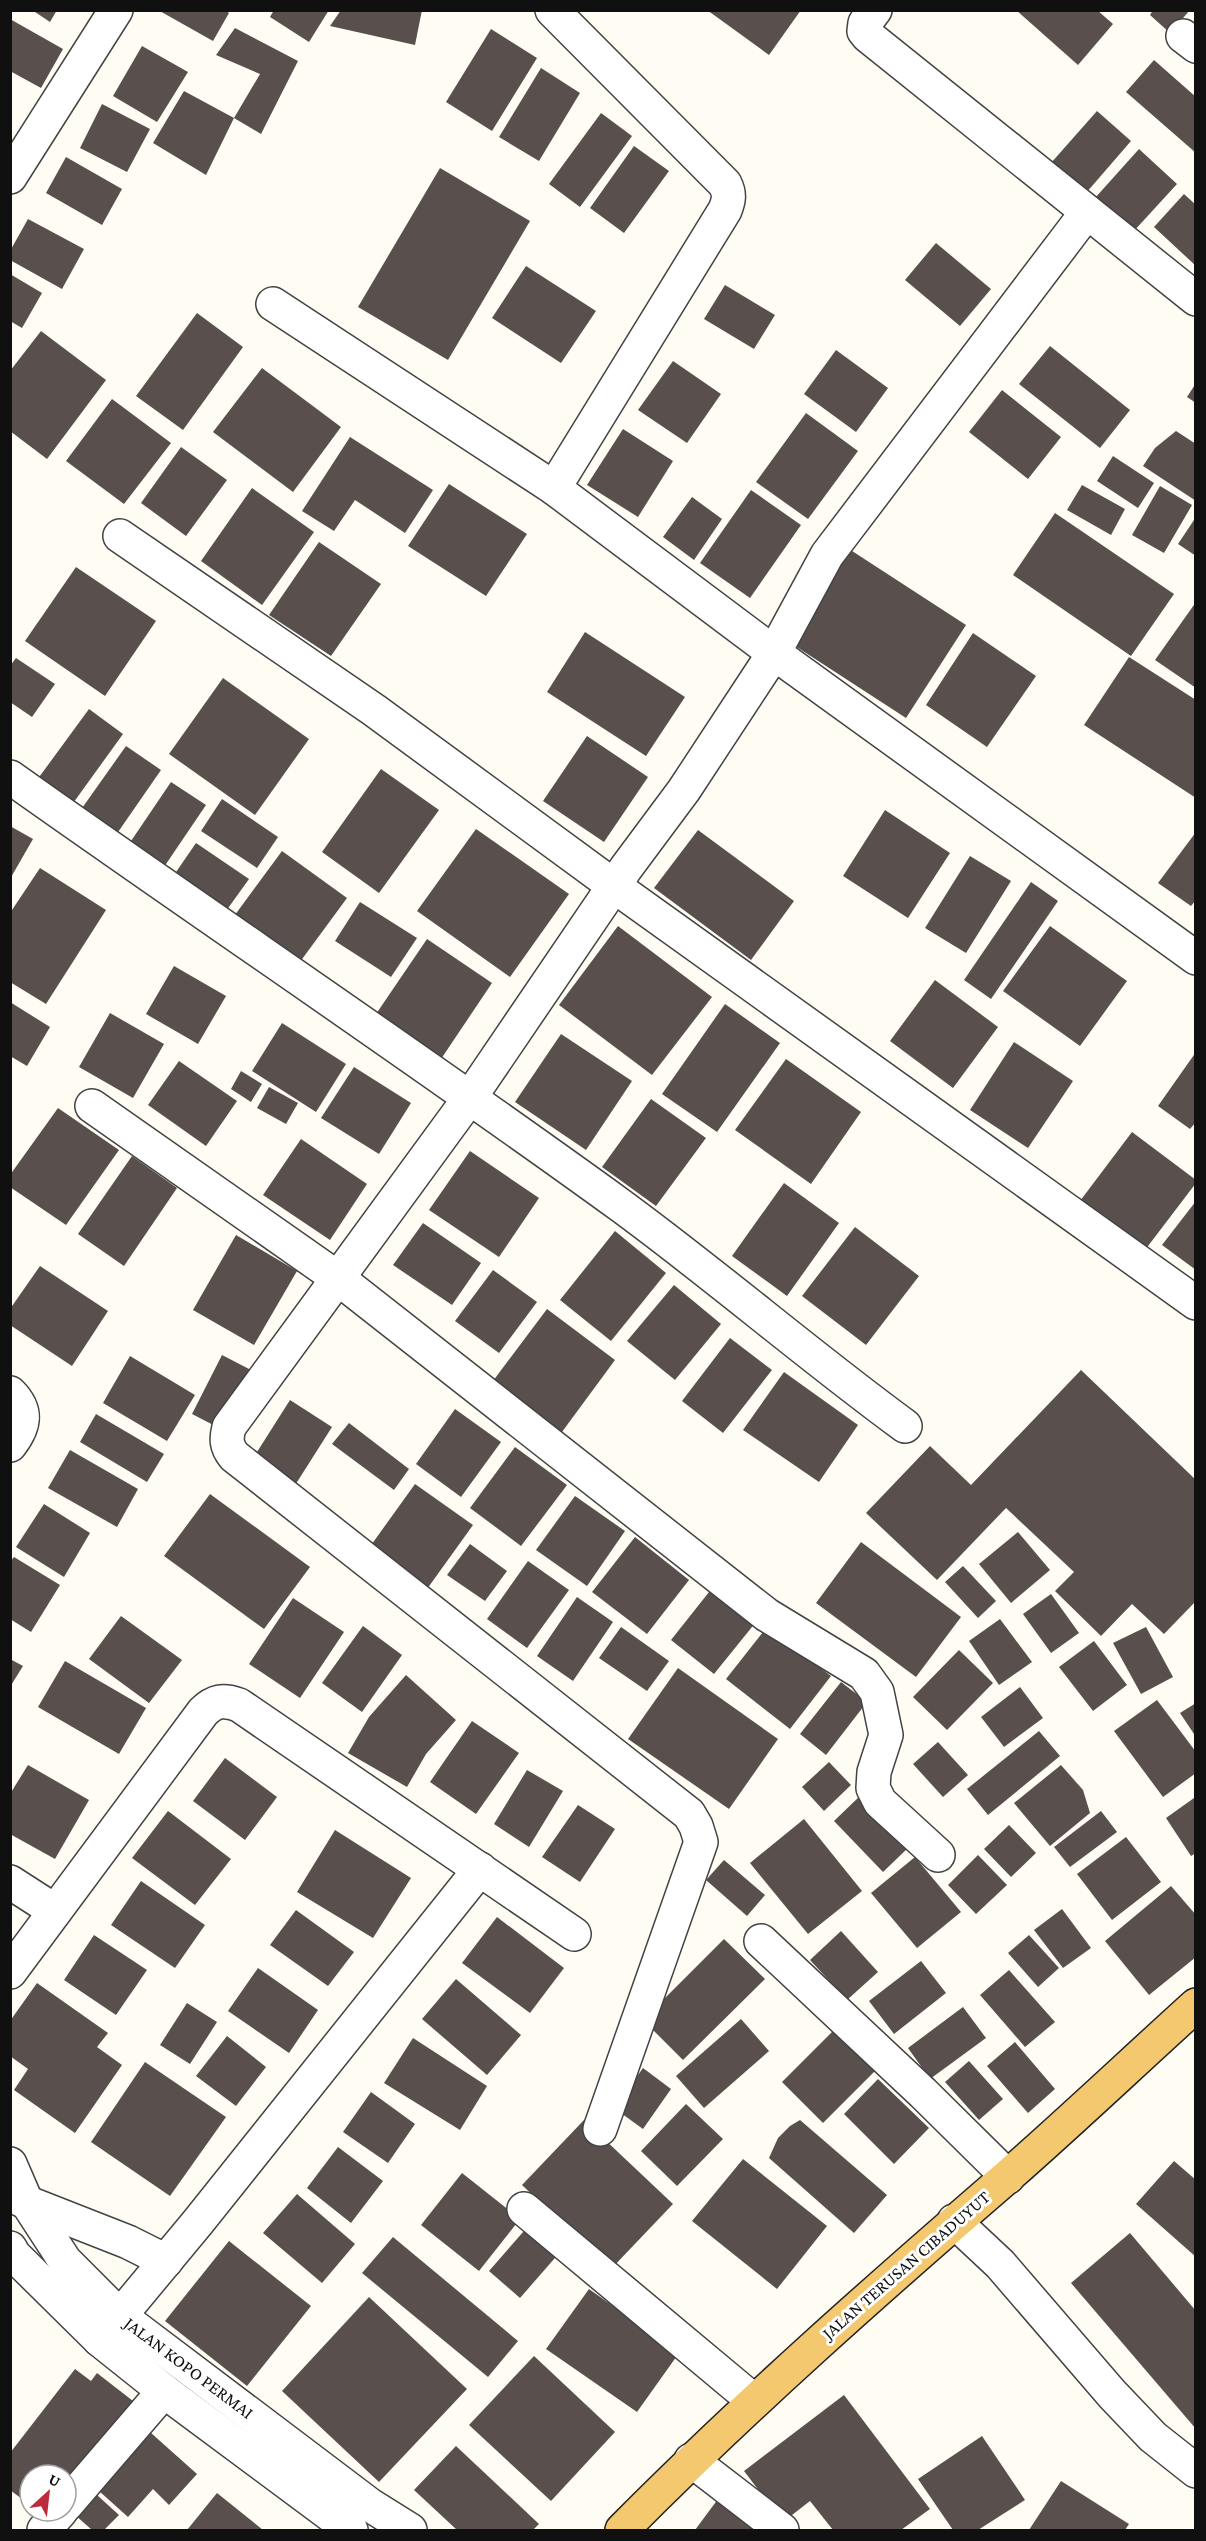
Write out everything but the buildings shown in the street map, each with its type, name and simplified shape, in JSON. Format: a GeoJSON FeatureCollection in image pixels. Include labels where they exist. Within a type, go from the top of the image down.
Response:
{"type":"FeatureCollection","features":[{"type":"Feature","properties":{"kind":"main road","name":"JALAN TERUSAN CIBADUYUT"},"geometry":{"type":"LineString","coordinates":[[622,2530],[691,2460],[754,2401],[954,2221],[1008,2177],[1196,2005]]}},
{"type":"Feature","properties":{"kind":"street"},"geometry":{"type":"LineString","coordinates":[[16,156],[116,10]]}},
{"type":"Feature","properties":{"kind":"street"},"geometry":{"type":"LineString","coordinates":[[552,10],[725,183],[729,191],[729,200],[725,210],[554,489]]}},
{"type":"Feature","properties":{"kind":"street"},"geometry":{"type":"LineString","coordinates":[[875,10],[864,27],[868,36],[1196,299]]}},
{"type":"Feature","properties":{"kind":"street"},"geometry":{"type":"LineString","coordinates":[[600,2129],[701,1842],[696,1826],[689,1814],[234,1456],[226,1443],[230,1427],[471,1096],[614,886],[684,790],[774,653],[827,555],[1087,212]]}},
{"type":"Feature","properties":{"kind":"street"},"geometry":{"type":"LineString","coordinates":[[273,304],[554,489],[774,653],[1196,958]]}},
{"type":"Feature","properties":{"kind":"street"},"geometry":{"type":"LineString","coordinates":[[120,536],[374,710],[614,886],[1196,1303]]}},
{"type":"Feature","properties":{"kind":"street"},"geometry":{"type":"LineString","coordinates":[[10,777],[471,1096],[673,1244],[856,1390],[905,1426]]}},
{"type":"Feature","properties":{"kind":"street"},"geometry":{"type":"LineString","coordinates":[[92,1106],[339,1279],[768,1615],[864,1674],[877,1692],[886,1735],[874,1772],[873,1788],[880,1802],[938,1855]]}},
{"type":"Feature","properties":{"kind":"street"},"geometry":{"type":"LineString","coordinates":[[10,1393],[18,1401],[24,1420],[21,1431],[10,1445]]}},
{"type":"Feature","properties":{"kind":"street"},"geometry":{"type":"LineString","coordinates":[[10,1972],[203,1712],[212,1703],[223,1701],[239,1705],[574,1934]]}},
{"type":"Feature","properties":{"kind":"street"},"geometry":{"type":"LineString","coordinates":[[100,2340],[480,1869]]}},
{"type":"Feature","properties":{"kind":"street"},"geometry":{"type":"LineString","coordinates":[[10,1882],[55,1911]]}},
{"type":"Feature","properties":{"kind":"street"},"geometry":{"type":"LineString","coordinates":[[761,1941],[923,2093],[1008,2177]]}},
{"type":"Feature","properties":{"kind":"street","name":"JALAN KOPO PERMAI"},"geometry":{"type":"LineString","coordinates":[[10,2164],[18,2199],[66,2261],[120,2316],[370,2505],[410,2530]]}},
{"type":"Feature","properties":{"kind":"street"},"geometry":{"type":"LineString","coordinates":[[18,2199],[128,2242],[166,2261]]}},
{"type":"Feature","properties":{"kind":"street"},"geometry":{"type":"LineString","coordinates":[[524,2209],[754,2401]]}},
{"type":"Feature","properties":{"kind":"street"},"geometry":{"type":"LineString","coordinates":[[954,2221],[1000,2264],[1153,2437],[1196,2471]]}},
{"type":"Feature","properties":{"kind":"street","name":"JALAN KOPO PERMAI"},"geometry":{"type":"LineString","coordinates":[[12,2253],[100,2340],[219,2433],[351,2530]]}},
{"type":"Feature","properties":{"kind":"street"},"geometry":{"type":"LineString","coordinates":[[78,2491],[164,2391]]}},
{"type":"Feature","properties":{"kind":"street"},"geometry":{"type":"LineString","coordinates":[[219,2433],[240,2407]]}},
{"type":"Feature","properties":{"kind":"street"},"geometry":{"type":"LineString","coordinates":[[691,2460],[782,2530]]}}]}
